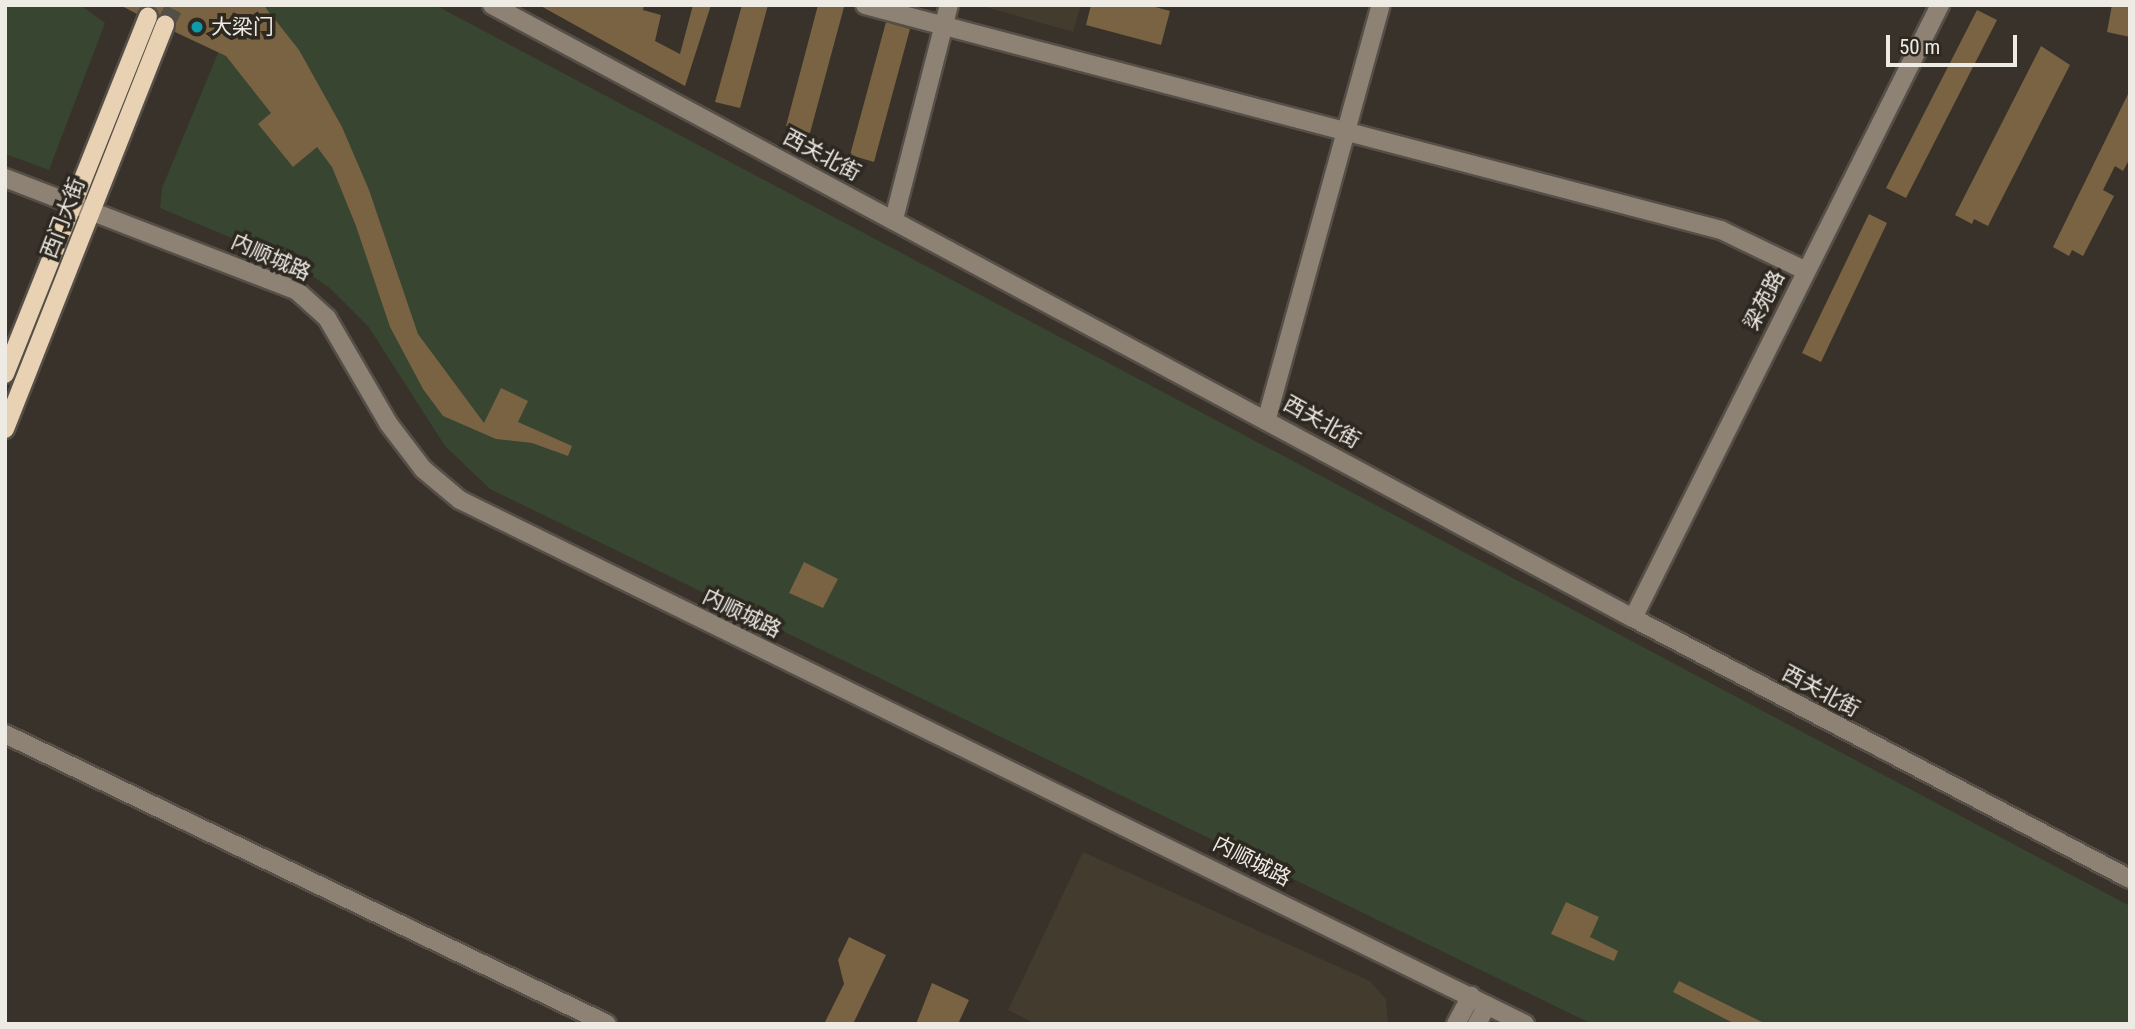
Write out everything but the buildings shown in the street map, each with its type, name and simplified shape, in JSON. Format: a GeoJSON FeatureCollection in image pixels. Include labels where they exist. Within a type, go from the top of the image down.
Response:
{"type":"FeatureCollection","features":[{"type":"Feature","properties":{"kind":"main road","name":"西门大街"},"geometry":{"type":"LineString","coordinates":[[5,374],[148,17]]}},
{"type":"Feature","properties":{"kind":"main road","name":"西门大街"},"geometry":{"type":"LineString","coordinates":[[5,429],[165,25]]}},
{"type":"Feature","properties":{"kind":"street","name":"西关北街"},"geometry":{"type":"LineString","coordinates":[[492,5],[1267,418],[1633,618],[2130,879]]}},
{"type":"Feature","properties":{"kind":"street"},"geometry":{"type":"LineString","coordinates":[[865,5],[1721,230],[1804,270]]}},
{"type":"Feature","properties":{"kind":"street"},"geometry":{"type":"LineString","coordinates":[[894,219],[949,5]]}},
{"type":"Feature","properties":{"kind":"street"},"geometry":{"type":"LineString","coordinates":[[1267,418],[1381,5]]}},
{"type":"Feature","properties":{"kind":"street","name":"梁苑路"},"geometry":{"type":"LineString","coordinates":[[1633,618],[1804,270],[1940,5]]}},
{"type":"Feature","properties":{"kind":"street","name":"内顺城路"},"geometry":{"type":"LineString","coordinates":[[5,178],[281,281],[311,300],[343,341],[388,422],[423,469],[460,500],[1525,1024]]}},
{"type":"Feature","properties":{"kind":"street"},"geometry":{"type":"LineString","coordinates":[[5,734],[607,1024]]}},
{"type":"Feature","properties":{"kind":"street"},"geometry":{"type":"LineString","coordinates":[[1456,1024],[1479,1001]]}},
{"type":"Feature","properties":{"kind":"street"},"geometry":{"type":"LineString","coordinates":[[1477,1024],[1479,1001]]}},
{"type":"Feature","properties":{"kind":"shaded area"},"geometry":{"type":"Polygon","coordinates":[[[978,5],[1081,5],[1073,32],[978,5]]]}},
{"type":"Feature","properties":{"kind":"shaded area"},"geometry":{"type":"Polygon","coordinates":[[[1083,852],[1370,981],[1386,999],[1388,1024],[1036,1024],[1008,1010],[1083,852]]]}},
{"type":"Feature","properties":{"kind":"green space"},"geometry":{"type":"Polygon","coordinates":[[[5,5],[80,5],[105,23],[49,170],[5,154],[5,5]]]}},
{"type":"Feature","properties":{"kind":"green space"},"geometry":{"type":"Polygon","coordinates":[[[238,5],[435,5],[2130,906],[2130,1024],[1592,1024],[490,489],[445,446],[368,326],[330,288],[296,265],[160,208],[162,188],[238,5]]]}},
{"type":"Feature","properties":{"kind":"tunnel"},"geometry":{"type":"LineString","coordinates":[[165,25],[175,5]]}},
{"type":"Feature","properties":{"kind":"place","name":"大梁门"},"geometry":{"type":"Point","coordinates":[197,27]}}]}
